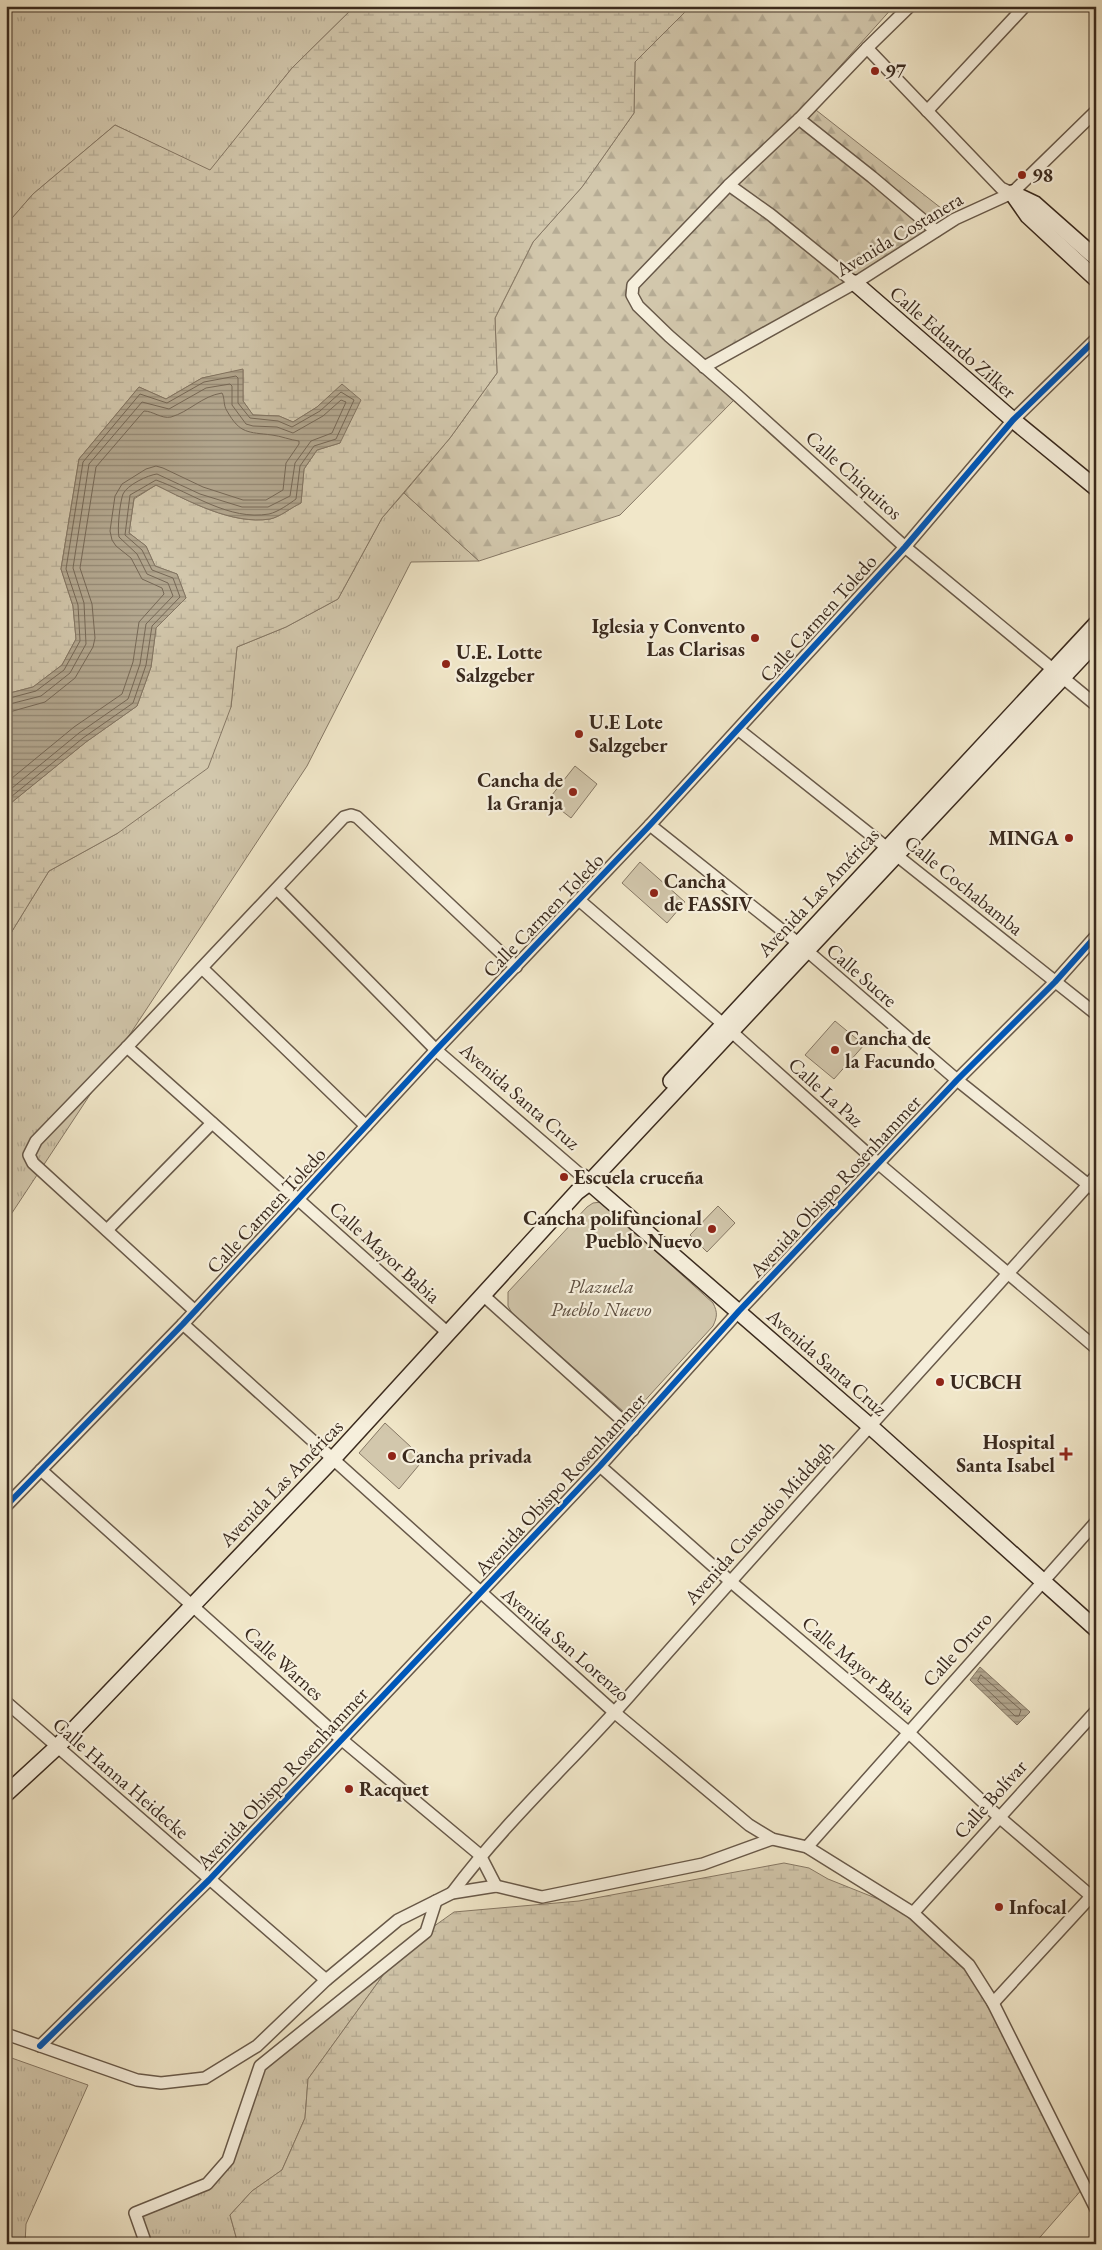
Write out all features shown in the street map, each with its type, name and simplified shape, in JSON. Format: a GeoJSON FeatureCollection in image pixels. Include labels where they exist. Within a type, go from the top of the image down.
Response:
{"type":"FeatureCollection","features":[{"type":"Feature","properties":{"kind":"main road"},"geometry":{"type":"LineString","coordinates":[[1012,193],[1035,204],[1096,258]]}},
{"type":"Feature","properties":{"kind":"main road"},"geometry":{"type":"LineString","coordinates":[[1012,193],[1028,216],[1096,279]]}},
{"type":"Feature","properties":{"kind":"main road","name":"Calle Eduardo Zilker"},"geometry":{"type":"LineString","coordinates":[[854,283],[1013,420],[1096,488]]}},
{"type":"Feature","properties":{"kind":"main road","name":"Avenida Las Américas"},"geometry":{"type":"LineString","coordinates":[[6,1794],[57,1747],[332,1460],[484,1296],[586,1180],[727,1027],[1058,674],[1096,624]]}},
{"type":"Feature","properties":{"kind":"main road","name":"Avenida Las Américas"},"geometry":{"type":"LineString","coordinates":[[1058,674],[1096,642]]}},
{"type":"Feature","properties":{"kind":"main road","name":"Avenida Santa Cruz"},"geometry":{"type":"LineString","coordinates":[[586,1180],[871,1427],[1096,1629]]}},
{"type":"Feature","properties":{"kind":"street"},"geometry":{"type":"LineString","coordinates":[[854,283],[771,215],[729,185],[799,120],[867,48],[910,6]]}},
{"type":"Feature","properties":{"kind":"street"},"geometry":{"type":"LineString","coordinates":[[927,111],[1025,6]]}},
{"type":"Feature","properties":{"kind":"street"},"geometry":{"type":"LineString","coordinates":[[867,48],[1001,188],[1012,193]]}},
{"type":"Feature","properties":{"kind":"street","name":"Avenida Costanera"},"geometry":{"type":"LineString","coordinates":[[704,367],[854,283],[955,220],[1012,193],[1096,111]]}},
{"type":"Feature","properties":{"kind":"street"},"geometry":{"type":"LineString","coordinates":[[799,120],[872,177],[936,231]]}},
{"type":"Feature","properties":{"kind":"street","name":"Calle Chiquitos"},"geometry":{"type":"LineString","coordinates":[[729,185],[633,286],[632,295],[638,306],[905,546],[1096,705]]}},
{"type":"Feature","properties":{"kind":"street","name":"Calle Carmen Toledo"},"geometry":{"type":"LineString","coordinates":[[6,1506],[183,1324],[436,1050],[739,730],[905,546],[1013,420],[1096,339]]}},
{"type":"Feature","properties":{"kind":"street","name":"Calle Cochabamba"},"geometry":{"type":"LineString","coordinates":[[739,730],[1096,1014]]}},
{"type":"Feature","properties":{"kind":"street"},"geometry":{"type":"LineString","coordinates":[[195,1311],[33,1163],[29,1155],[36,1141],[127,1048],[344,817],[351,815],[357,817],[516,966]]}},
{"type":"Feature","properties":{"kind":"street","name":"Calle Sucre"},"geometry":{"type":"LineString","coordinates":[[650,825],[802,947],[957,1080],[1093,1184]]}},
{"type":"Feature","properties":{"kind":"street","name":"Avenida Santa Cruz"},"geometry":{"type":"LineString","coordinates":[[277,889],[436,1050],[586,1180]]}},
{"type":"Feature","properties":{"kind":"street","name":"Calle La Paz"},"geometry":{"type":"LineString","coordinates":[[579,900],[727,1027],[879,1164],[1096,1348]]}},
{"type":"Feature","properties":{"kind":"street","name":"Avenida Obispo Rosenhammer"},"geometry":{"type":"LineString","coordinates":[[40,2046],[209,1880],[600,1466],[739,1311],[957,1080],[1055,982],[1096,936]]}},
{"type":"Feature","properties":{"kind":"street"},"geometry":{"type":"LineString","coordinates":[[202,968],[366,1126]]}},
{"type":"Feature","properties":{"kind":"street","name":"Calle Mayor Babia"},"geometry":{"type":"LineString","coordinates":[[127,1048],[448,1333]]}},
{"type":"Feature","properties":{"kind":"street"},"geometry":{"type":"LineString","coordinates":[[107,1230],[212,1123]]}},
{"type":"Feature","properties":{"kind":"street","name":"Avenida Custodio Middagh"},"geometry":{"type":"LineString","coordinates":[[452,1893],[480,1856],[614,1712],[730,1581],[871,1427],[1007,1272],[1093,1184]]}},
{"type":"Feature","properties":{"kind":"street"},"geometry":{"type":"LineString","coordinates":[[484,1296],[633,1430]]}},
{"type":"Feature","properties":{"kind":"street","name":"Avenida San Lorenzo"},"geometry":{"type":"LineString","coordinates":[[183,1324],[480,1594],[614,1712],[749,1825],[772,1839],[807,1847],[912,1913],[969,1965],[993,2003],[1096,2208]]}},
{"type":"Feature","properties":{"kind":"street","name":"Calle Mayor Babia"},"geometry":{"type":"LineString","coordinates":[[600,1466],[730,1581],[908,1732],[999,1817],[1093,1893]]}},
{"type":"Feature","properties":{"kind":"street","name":"Calle Warnes"},"geometry":{"type":"LineString","coordinates":[[41,1470],[341,1740],[480,1856],[496,1886]]}},
{"type":"Feature","properties":{"kind":"street","name":"Calle Oruro"},"geometry":{"type":"LineString","coordinates":[[807,1847],[1096,1522]]}},
{"type":"Feature","properties":{"kind":"street","name":"Calle Hanna Heidecke"},"geometry":{"type":"LineString","coordinates":[[6,1702],[326,1980]]}},
{"type":"Feature","properties":{"kind":"street","name":"Calle Bolívar"},"geometry":{"type":"LineString","coordinates":[[912,1913],[1096,1711]]}},
{"type":"Feature","properties":{"kind":"street"},"geometry":{"type":"LineString","coordinates":[[6,2034],[137,2080],[161,2083],[205,2078],[258,2046],[326,1980],[398,1920],[452,1893],[496,1886],[542,1897],[703,1864],[772,1839]]}},
{"type":"Feature","properties":{"kind":"street"},"geometry":{"type":"LineString","coordinates":[[993,2003],[1093,1893]]}},
{"type":"Feature","properties":{"kind":"street"},"geometry":{"type":"LineString","coordinates":[[146,2244],[135,2213],[207,2184],[228,2160],[260,2066],[426,1932],[436,1901]]}},
{"type":"Feature","properties":{"kind":"green space"},"geometry":{"type":"Polygon","coordinates":[[[6,6],[355,6],[292,68],[210,171],[115,125],[33,194],[6,225],[6,6]]]}},
{"type":"Feature","properties":{"kind":"green space"},"geometry":{"type":"Polygon","coordinates":[[[355,6],[691,6],[635,62],[634,113],[582,187],[533,242],[495,318],[497,373],[450,438],[382,518],[338,599],[286,627],[237,647],[231,707],[208,768],[118,833],[49,871],[6,941],[6,807],[86,742],[137,706],[151,667],[156,628],[186,598],[177,574],[155,566],[146,546],[129,533],[134,499],[156,485],[225,515],[255,520],[270,519],[282,514],[301,503],[304,469],[317,450],[340,443],[342,385],[317,407],[293,422],[279,416],[253,415],[243,401],[243,370],[202,378],[166,399],[139,387],[79,459],[61,569],[73,606],[76,639],[62,665],[33,687],[6,694],[6,225],[33,194],[115,125],[210,170],[292,68],[355,6]]]}},
{"type":"Feature","properties":{"kind":"green space"},"geometry":{"type":"Polygon","coordinates":[[[691,6],[779,6],[785,8],[785,6],[894,6],[807,103],[955,219],[704,367],[738,396],[620,515],[479,561],[404,493],[450,438],[497,373],[495,318],[533,242],[582,187],[634,113],[635,62],[691,6]]]}},
{"type":"Feature","properties":{"kind":"green space"},"geometry":{"type":"Polygon","coordinates":[[[404,493],[479,561],[411,562],[307,766],[6,1222],[6,941],[49,871],[118,833],[231,707],[237,647],[286,627],[338,599],[382,518],[404,493]]]}},
{"type":"Feature","properties":{"kind":"green space","name":"Cancha de la Granja"},"geometry":{"type":"Polygon","coordinates":[[[575,766],[597,784],[571,818],[548,800],[575,766]]]}},
{"type":"Feature","properties":{"kind":"green space","name":"Cancha de FASSIV"},"geometry":{"type":"Polygon","coordinates":[[[640,862],[685,902],[667,923],[622,883],[640,862]]]}},
{"type":"Feature","properties":{"kind":"green space","name":"Cancha de la Facundo"},"geometry":{"type":"Polygon","coordinates":[[[835,1021],[864,1045],[834,1079],[805,1055],[835,1021]]]}},
{"type":"Feature","properties":{"kind":"green space","name":"Plazuela Pueblo Nuevo"},"geometry":{"type":"Polygon","coordinates":[[[601,1202],[713,1303],[716,1312],[713,1326],[638,1408],[632,1412],[624,1412],[512,1313],[508,1306],[508,1292],[587,1207],[593,1203],[601,1202]]]}},
{"type":"Feature","properties":{"kind":"green space","name":"Cancha polifuncional Pueblo Nuevo"},"geometry":{"type":"Polygon","coordinates":[[[718,1206],[735,1223],[707,1252],[690,1235],[718,1206]]]}},
{"type":"Feature","properties":{"kind":"green space","name":"Cancha privada"},"geometry":{"type":"Polygon","coordinates":[[[385,1423],[424,1459],[399,1489],[359,1453],[385,1423]]]}},
{"type":"Feature","properties":{"kind":"green space"},"geometry":{"type":"Polygon","coordinates":[[[784,1863],[809,1868],[828,1879],[913,1913],[969,1965],[1084,2187],[1034,2244],[238,2244],[230,2215],[252,2191],[282,2170],[305,2118],[308,2079],[402,1949],[454,1912],[579,1901],[784,1863]]]}},
{"type":"Feature","properties":{"kind":"green space"},"geometry":{"type":"Polygon","coordinates":[[[402,1949],[308,2079],[305,2118],[282,2170],[252,2191],[230,2215],[238,2244],[146,2244],[135,2213],[207,2184],[228,2160],[260,2066],[402,1949]]]}},
{"type":"Feature","properties":{"kind":"green space"},"geometry":{"type":"Polygon","coordinates":[[[6,2056],[88,2085],[26,2224],[25,2244],[6,2244],[6,2056]]]}},
{"type":"Feature","properties":{"kind":"water"},"geometry":{"type":"Polygon","coordinates":[[[243,369],[243,401],[253,415],[279,416],[293,422],[317,407],[342,384],[361,400],[340,443],[317,450],[304,469],[301,503],[278,516],[270,519],[256,520],[226,515],[196,504],[156,485],[134,498],[129,533],[146,546],[155,566],[177,574],[186,598],[156,628],[151,667],[137,706],[86,742],[6,807],[6,694],[33,687],[62,665],[76,639],[73,606],[61,569],[79,459],[139,387],[166,399],[202,378],[243,369]]]}},
{"type":"Feature","properties":{"kind":"water"},"geometry":{"type":"Polygon","coordinates":[[[980,1667],[1030,1712],[1017,1725],[970,1680],[980,1667]]]}},
{"type":"Feature","properties":{"kind":"cycle path"},"geometry":{"type":"LineString","coordinates":[[6,1506],[183,1324],[436,1050],[650,825],[905,547],[1013,420],[1096,339]]}},
{"type":"Feature","properties":{"kind":"cycle path"},"geometry":{"type":"LineString","coordinates":[[40,2046],[209,1880],[600,1466],[739,1311],[957,1080],[1055,982],[1096,936]]}},
{"type":"Feature","properties":{"kind":"place","name":"97"},"geometry":{"type":"Point","coordinates":[875,71]}},
{"type":"Feature","properties":{"kind":"place","name":"98"},"geometry":{"type":"Point","coordinates":[1022,175]}},
{"type":"Feature","properties":{"kind":"place","name":"Iglesia y Convento Las Clarisas"},"geometry":{"type":"Point","coordinates":[755,638]}},
{"type":"Feature","properties":{"kind":"place","name":"U.E. Lotte Salzgeber"},"geometry":{"type":"Point","coordinates":[446,664]}},
{"type":"Feature","properties":{"kind":"place","name":"U.E Lote Salzgeber"},"geometry":{"type":"Point","coordinates":[579,734]}},
{"type":"Feature","properties":{"kind":"place","name":"Cancha de la Granja"},"geometry":{"type":"Point","coordinates":[573,792]}},
{"type":"Feature","properties":{"kind":"place","name":"MINGA"},"geometry":{"type":"Point","coordinates":[1069,838]}},
{"type":"Feature","properties":{"kind":"place","name":"Cancha de FASSIV"},"geometry":{"type":"Point","coordinates":[654,893]}},
{"type":"Feature","properties":{"kind":"place","name":"Cancha de la Facundo"},"geometry":{"type":"Point","coordinates":[835,1050]}},
{"type":"Feature","properties":{"kind":"place","name":"Escuela cruceña"},"geometry":{"type":"Point","coordinates":[564,1177]}},
{"type":"Feature","properties":{"kind":"place","name":"Cancha polifuncional Pueblo Nuevo"},"geometry":{"type":"Point","coordinates":[712,1229]}},
{"type":"Feature","properties":{"kind":"place","name":"UCBCH"},"geometry":{"type":"Point","coordinates":[940,1382]}},
{"type":"Feature","properties":{"kind":"place","name":"Hospital Santa Isabel"},"geometry":{"type":"Point","coordinates":[1066,1454]}},
{"type":"Feature","properties":{"kind":"place","name":"Cancha privada"},"geometry":{"type":"Point","coordinates":[392,1456]}},
{"type":"Feature","properties":{"kind":"place","name":"Racquet"},"geometry":{"type":"Point","coordinates":[349,1789]}},
{"type":"Feature","properties":{"kind":"place","name":"Infocal"},"geometry":{"type":"Point","coordinates":[999,1907]}}]}
